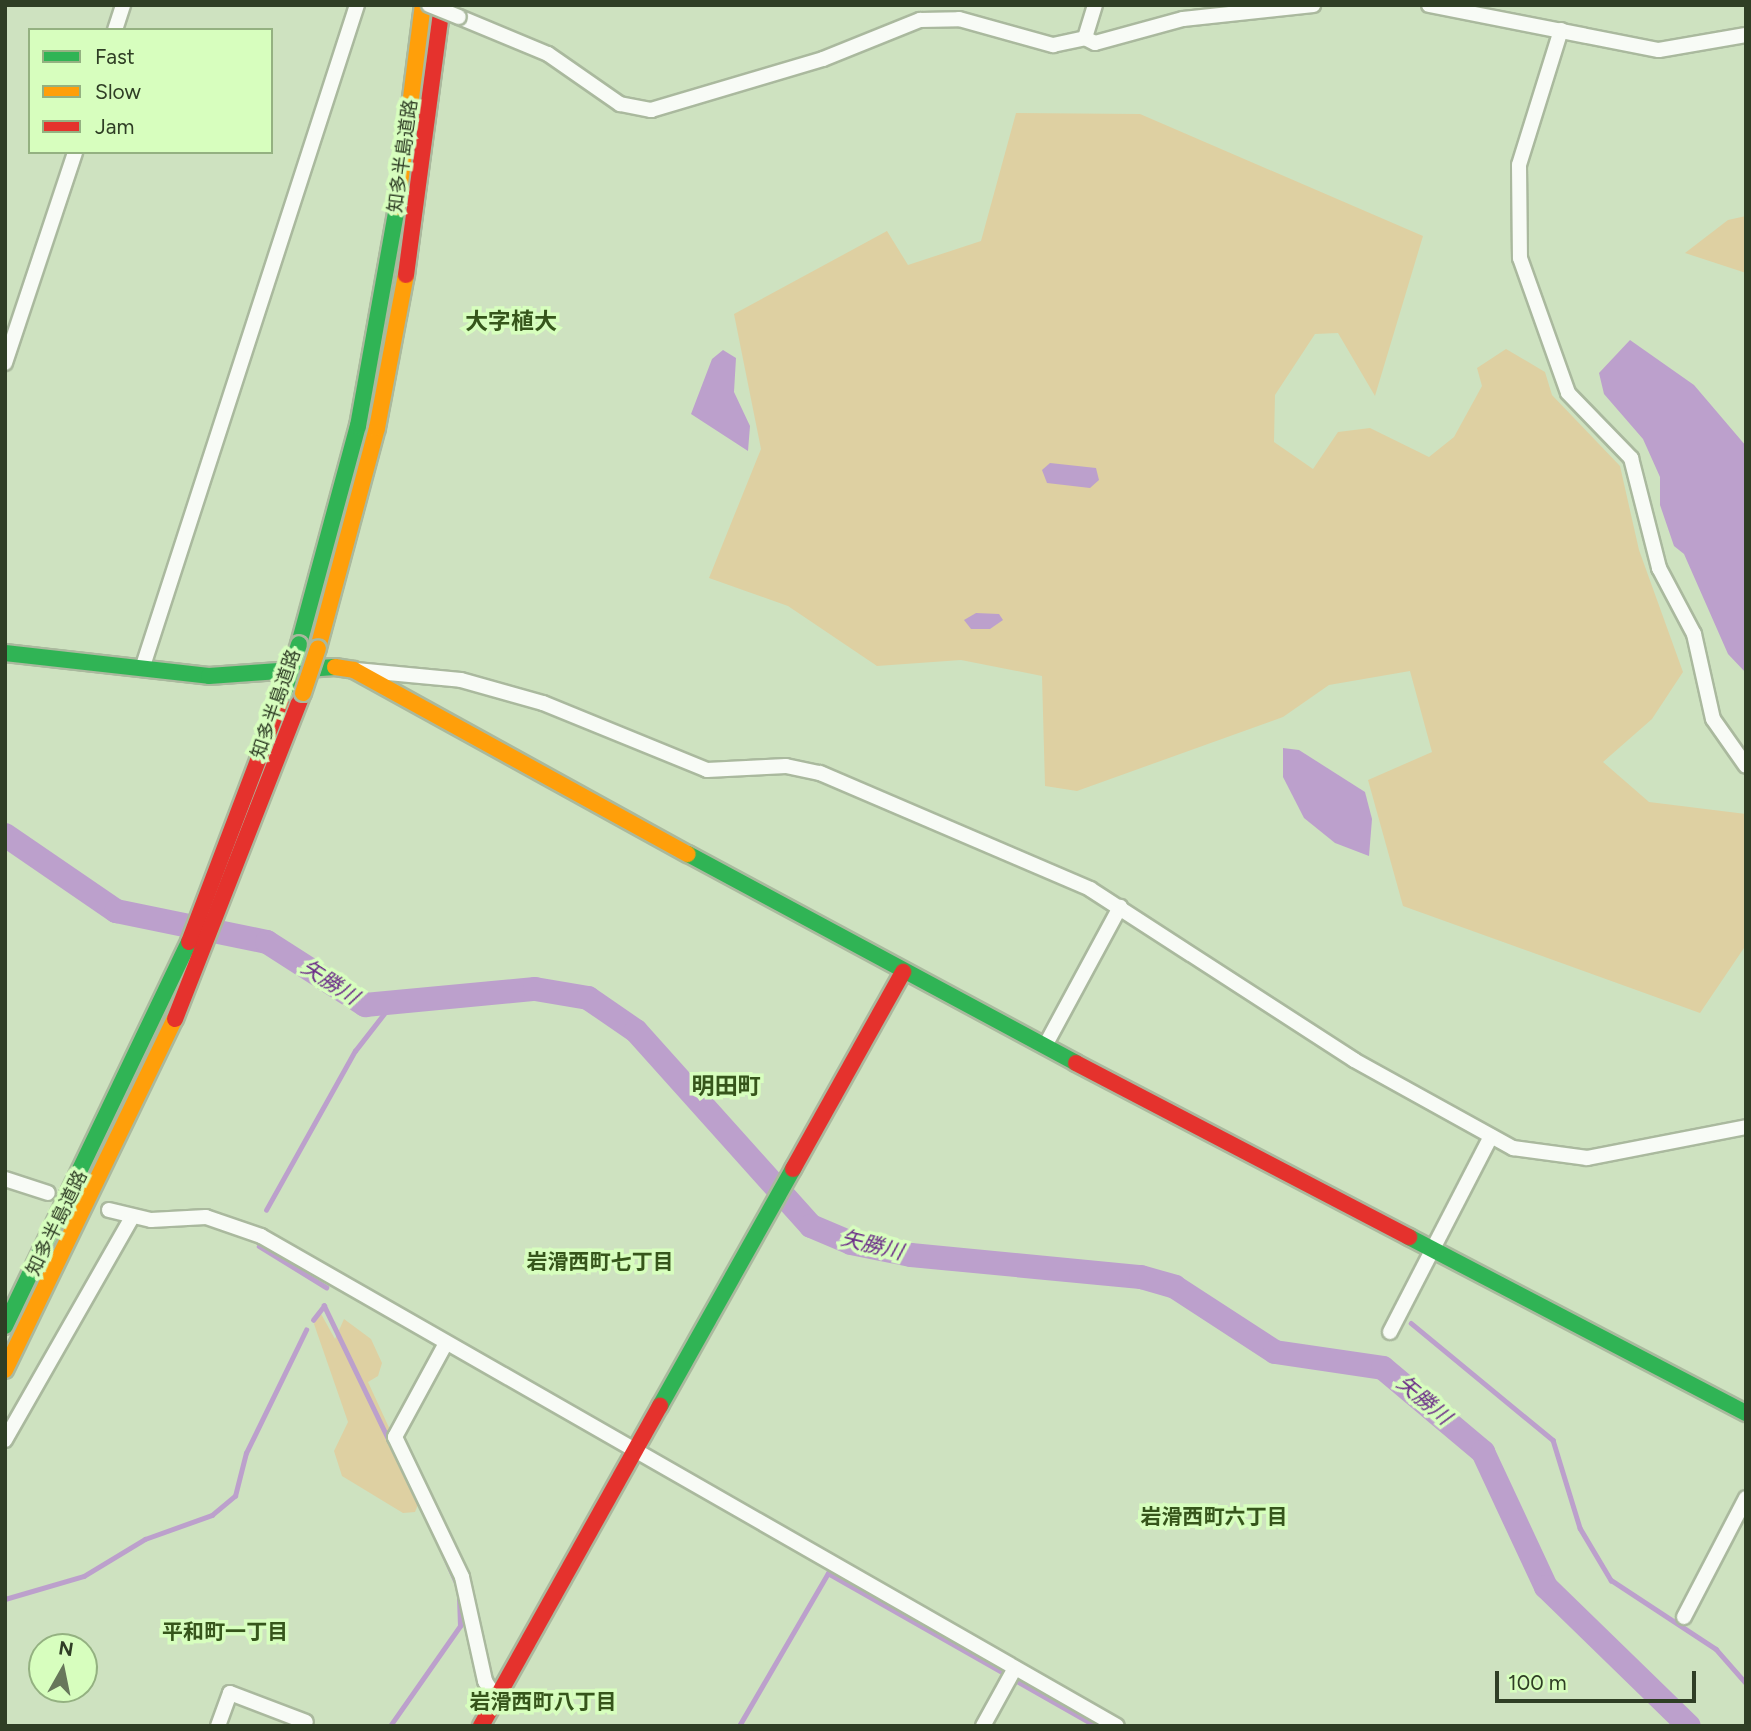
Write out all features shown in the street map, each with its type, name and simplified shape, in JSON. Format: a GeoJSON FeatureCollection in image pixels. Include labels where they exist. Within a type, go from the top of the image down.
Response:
{"type":"FeatureCollection","features":[{"type":"Feature","properties":{"kind":"main road","name":"知多半島道路"},"geometry":{"type":"LineString","coordinates":[[5,1326],[176,975],[219,870],[284,692],[355,438],[384,303],[423,5]]}},
{"type":"Feature","properties":{"kind":"main road","name":"知多半島道路"},"geometry":{"type":"LineString","coordinates":[[5,1370],[194,980],[238,876],[318,648],[377,428],[402,306],[442,5]]}},
{"type":"Feature","properties":{"kind":"main road"},"geometry":{"type":"LineString","coordinates":[[5,653],[209,676],[325,666],[354,670],[903,972],[1046,1044],[1746,1412]]}},
{"type":"Feature","properties":{"kind":"main road"},"geometry":{"type":"LineString","coordinates":[[481,1726],[903,972]]}},
{"type":"Feature","properties":{"kind":"street"},"geometry":{"type":"LineString","coordinates":[[116,28],[123,5]]}},
{"type":"Feature","properties":{"kind":"street"},"geometry":{"type":"LineString","coordinates":[[142,668],[357,5]]}},
{"type":"Feature","properties":{"kind":"street"},"geometry":{"type":"LineString","coordinates":[[429,5],[548,54],[620,104],[651,110],[823,59],[920,20],[959,19],[1053,45],[1085,38],[1095,43],[1183,19],[1313,5]]}},
{"type":"Feature","properties":{"kind":"street"},"geometry":{"type":"LineString","coordinates":[[1085,38],[1095,5]]}},
{"type":"Feature","properties":{"kind":"street"},"geometry":{"type":"LineString","coordinates":[[1429,5],[1658,50],[1746,35]]}},
{"type":"Feature","properties":{"kind":"street"},"geometry":{"type":"LineString","coordinates":[[1561,30],[1519,165],[1520,258],[1568,393],[1630,458],[1659,568],[1694,634],[1713,719],[1746,766]]}},
{"type":"Feature","properties":{"kind":"street"},"geometry":{"type":"LineString","coordinates":[[5,363],[74,154]]}},
{"type":"Feature","properties":{"kind":"street"},"geometry":{"type":"LineString","coordinates":[[354,670],[425,674],[531,700],[707,770],[801,767],[1033,862],[1120,907],[1343,1054],[1491,1136],[1532,1153],[1587,1158],[1746,1128]]}},
{"type":"Feature","properties":{"kind":"street"},"geometry":{"type":"LineString","coordinates":[[1046,1044],[1120,907]]}},
{"type":"Feature","properties":{"kind":"street"},"geometry":{"type":"LineString","coordinates":[[1390,1332],[1491,1136]]}},
{"type":"Feature","properties":{"kind":"street"},"geometry":{"type":"LineString","coordinates":[[5,1179],[48,1193]]}},
{"type":"Feature","properties":{"kind":"street"},"geometry":{"type":"LineString","coordinates":[[109,1210],[132,1217],[230,1222],[1117,1726]]}},
{"type":"Feature","properties":{"kind":"street"},"geometry":{"type":"LineString","coordinates":[[5,1440],[132,1217]]}},
{"type":"Feature","properties":{"kind":"street"},"geometry":{"type":"LineString","coordinates":[[446,1343],[395,1437],[462,1577],[485,1681],[496,1698]]}},
{"type":"Feature","properties":{"kind":"street"},"geometry":{"type":"LineString","coordinates":[[1684,1617],[1746,1498]]}},
{"type":"Feature","properties":{"kind":"street"},"geometry":{"type":"LineString","coordinates":[[983,1726],[1015,1668]]}},
{"type":"Feature","properties":{"kind":"street"},"geometry":{"type":"LineString","coordinates":[[218,1726],[230,1693],[306,1722]]}},
{"type":"Feature","properties":{"kind":"shaded area"},"geometry":{"type":"Polygon","coordinates":[[[1016,113],[1140,114],[1423,236],[1375,396],[1338,333],[1315,334],[1275,395],[1274,442],[1313,469],[1338,432],[1370,428],[1429,457],[1454,437],[1482,386],[1477,368],[1506,349],[1545,372],[1552,395],[1620,466],[1639,550],[1683,672],[1652,719],[1603,762],[1649,802],[1746,814],[1746,945],[1700,1013],[1403,906],[1368,780],[1432,752],[1410,671],[1329,685],[1283,717],[1077,791],[1045,786],[1042,676],[961,660],[877,666],[788,606],[709,578],[761,449],[734,314],[887,231],[908,265],[981,241],[1016,113]]]}},
{"type":"Feature","properties":{"kind":"shaded area"},"geometry":{"type":"Polygon","coordinates":[[[1746,216],[1746,273],[1685,253],[1728,220],[1746,216]]]}},
{"type":"Feature","properties":{"kind":"shaded area"},"geometry":{"type":"Polygon","coordinates":[[[1630,340],[1694,385],[1746,446],[1746,673],[1728,654],[1684,554],[1674,546],[1660,505],[1660,477],[1643,439],[1604,394],[1599,373],[1630,340]]]}},
{"type":"Feature","properties":{"kind":"shaded area"},"geometry":{"type":"Polygon","coordinates":[[[723,350],[736,358],[734,392],[750,426],[748,451],[691,414],[712,359],[723,350]]]}},
{"type":"Feature","properties":{"kind":"shaded area"},"geometry":{"type":"Polygon","coordinates":[[[1050,463],[1096,468],[1099,480],[1090,488],[1047,483],[1042,470],[1050,463]]]}},
{"type":"Feature","properties":{"kind":"shaded area"},"geometry":{"type":"Polygon","coordinates":[[[976,613],[999,614],[1003,620],[990,629],[971,629],[964,620],[976,613]]]}},
{"type":"Feature","properties":{"kind":"shaded area"},"geometry":{"type":"Polygon","coordinates":[[[1283,748],[1299,750],[1365,792],[1372,819],[1369,856],[1335,843],[1304,818],[1283,777],[1283,748]]]}},
{"type":"Feature","properties":{"kind":"shaded area"},"geometry":{"type":"Polygon","coordinates":[[[320,1312],[335,1339],[344,1319],[371,1339],[382,1363],[378,1376],[368,1382],[421,1497],[415,1512],[403,1513],[342,1476],[334,1451],[348,1422],[314,1324],[320,1312]]]}},
{"type":"Feature","properties":{"kind":"waterway","name":"矢勝川"},"geometry":{"type":"LineString","coordinates":[[5,835],[116,911],[267,942],[365,1005],[535,989],[588,998],[636,1031],[811,1226],[851,1243],[911,1255],[1141,1277],[1175,1287],[1275,1352],[1383,1368],[1483,1452],[1546,1587],[1689,1726]]}},
{"type":"Feature","properties":{"kind":"waterway"},"geometry":{"type":"LineString","coordinates":[[266,1210],[355,1051],[390,1006]]}},
{"type":"Feature","properties":{"kind":"waterway"},"geometry":{"type":"LineString","coordinates":[[259,1246],[326,1287]]}},
{"type":"Feature","properties":{"kind":"waterway"},"geometry":{"type":"LineString","coordinates":[[324,1305],[390,1442]]}},
{"type":"Feature","properties":{"kind":"waterway"},"geometry":{"type":"LineString","coordinates":[[313,1320],[324,1306]]}},
{"type":"Feature","properties":{"kind":"waterway"},"geometry":{"type":"LineString","coordinates":[[1411,1323],[1553,1440],[1580,1528],[1611,1580],[1716,1649],[1746,1683]]}},
{"type":"Feature","properties":{"kind":"waterway"},"geometry":{"type":"LineString","coordinates":[[5,1599],[84,1576],[145,1539],[212,1515],[235,1496],[246,1453],[306,1330]]}},
{"type":"Feature","properties":{"kind":"waterway"},"geometry":{"type":"LineString","coordinates":[[434,1532],[457,1584]]}},
{"type":"Feature","properties":{"kind":"waterway"},"geometry":{"type":"LineString","coordinates":[[739,1726],[828,1573],[1006,1674]]}},
{"type":"Feature","properties":{"kind":"waterway"},"geometry":{"type":"LineString","coordinates":[[390,1726],[460,1626],[459,1592]]}},
{"type":"Feature","properties":{"kind":"waterway"},"geometry":{"type":"LineString","coordinates":[[1015,1680],[1096,1726]]}},
{"type":"Feature","properties":{"kind":"traffic: fast"},"geometry":{"type":"LineString","coordinates":[[299,644],[358,426],[397,207]]}},
{"type":"Feature","properties":{"kind":"traffic: fast"},"geometry":{"type":"LineString","coordinates":[[284,692],[299,644]]}},
{"type":"Feature","properties":{"kind":"traffic: fast"},"geometry":{"type":"LineString","coordinates":[[5,653],[209,676],[335,667]]}},
{"type":"Feature","properties":{"kind":"traffic: fast"},"geometry":{"type":"LineString","coordinates":[[688,854],[1076,1063]]}},
{"type":"Feature","properties":{"kind":"traffic: fast"},"geometry":{"type":"LineString","coordinates":[[5,1326],[189,942]]}},
{"type":"Feature","properties":{"kind":"traffic: fast"},"geometry":{"type":"LineString","coordinates":[[660,1406],[793,1169]]}},
{"type":"Feature","properties":{"kind":"traffic: fast"},"geometry":{"type":"LineString","coordinates":[[1409,1237],[1746,1413]]}},
{"type":"Feature","properties":{"kind":"traffic: slow"},"geometry":{"type":"LineString","coordinates":[[397,207],[423,5]]}},
{"type":"Feature","properties":{"kind":"traffic: slow"},"geometry":{"type":"LineString","coordinates":[[318,648],[377,428],[406,275]]}},
{"type":"Feature","properties":{"kind":"traffic: slow"},"geometry":{"type":"LineString","coordinates":[[303,693],[318,648]]}},
{"type":"Feature","properties":{"kind":"traffic: slow"},"geometry":{"type":"LineString","coordinates":[[335,667],[354,670],[688,854]]}},
{"type":"Feature","properties":{"kind":"traffic: slow"},"geometry":{"type":"LineString","coordinates":[[5,1370],[175,1019]]}},
{"type":"Feature","properties":{"kind":"traffic: jam"},"geometry":{"type":"LineString","coordinates":[[406,275],[442,5]]}},
{"type":"Feature","properties":{"kind":"traffic: jam"},"geometry":{"type":"LineString","coordinates":[[189,942],[284,692]]}},
{"type":"Feature","properties":{"kind":"traffic: jam"},"geometry":{"type":"LineString","coordinates":[[175,1019],[303,693]]}},
{"type":"Feature","properties":{"kind":"traffic: jam"},"geometry":{"type":"LineString","coordinates":[[793,1169],[903,972]]}},
{"type":"Feature","properties":{"kind":"traffic: jam"},"geometry":{"type":"LineString","coordinates":[[1076,1063],[1409,1237]]}},
{"type":"Feature","properties":{"kind":"traffic: jam"},"geometry":{"type":"LineString","coordinates":[[481,1726],[660,1406]]}},
{"type":"Feature","properties":{"kind":"district","name":"大字植大"},"geometry":{"type":"Point","coordinates":[511,321]}},
{"type":"Feature","properties":{"kind":"district","name":"明田町"},"geometry":{"type":"Point","coordinates":[726,1086]}},
{"type":"Feature","properties":{"kind":"district","name":"岩滑西町七丁目"},"geometry":{"type":"Point","coordinates":[600,1262]}},
{"type":"Feature","properties":{"kind":"district","name":"岩滑西町六丁目"},"geometry":{"type":"Point","coordinates":[1214,1517]}},
{"type":"Feature","properties":{"kind":"district","name":"平和町一丁目"},"geometry":{"type":"Point","coordinates":[225,1632]}},
{"type":"Feature","properties":{"kind":"district","name":"岩滑西町八丁目"},"geometry":{"type":"Point","coordinates":[543,1702]}}]}
